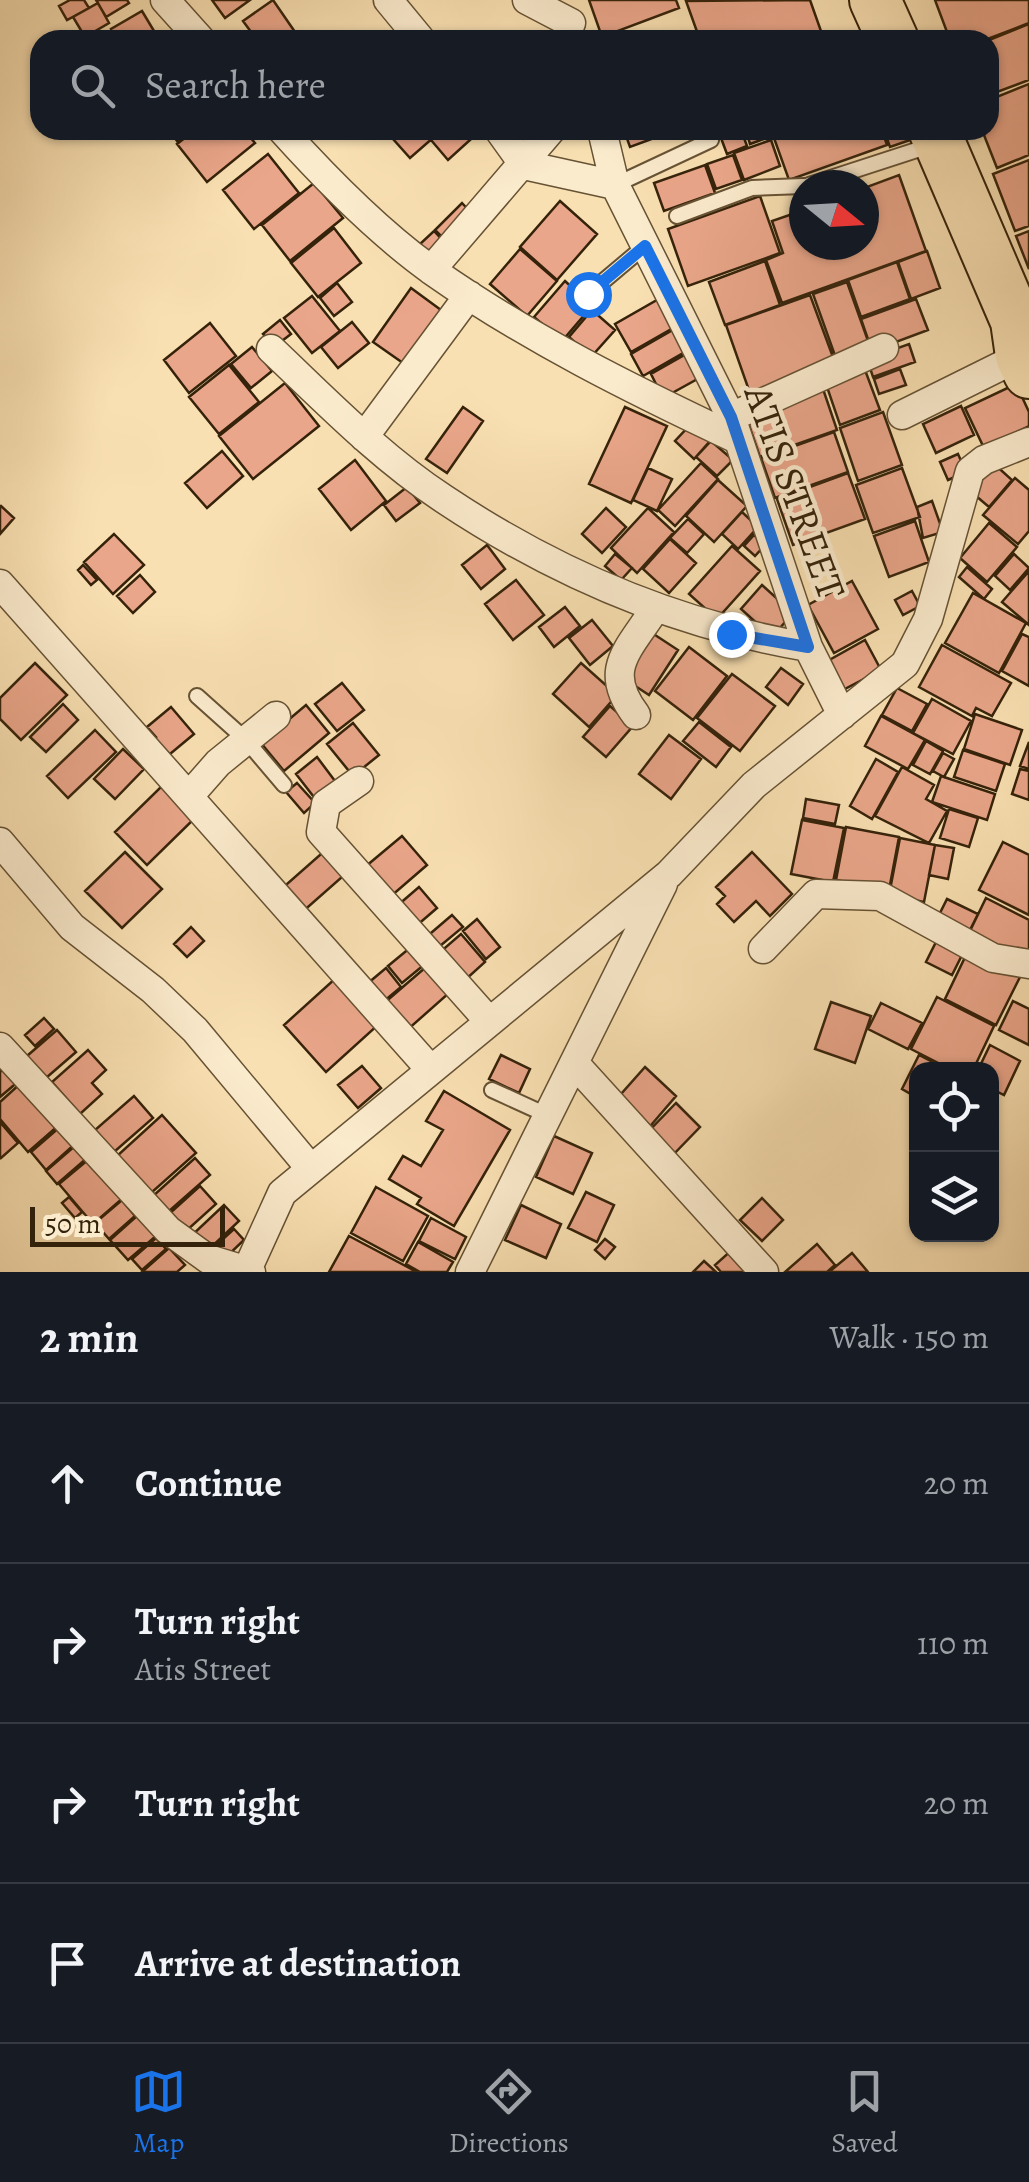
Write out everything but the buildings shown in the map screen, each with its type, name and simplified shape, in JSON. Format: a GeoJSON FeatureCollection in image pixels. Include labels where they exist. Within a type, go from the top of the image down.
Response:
{"type":"FeatureCollection","features":[{"type":"Feature","properties":{"kind":"highway"},"geometry":{"type":"LineString","coordinates":[[875,0],[888,30]]}},
{"type":"Feature","properties":{"kind":"highway"},"geometry":{"type":"LineString","coordinates":[[938,140],[1024,346]]}},
{"type":"Feature","properties":{"kind":"street"},"geometry":{"type":"LineString","coordinates":[[165,0],[192,30]]}},
{"type":"Feature","properties":{"kind":"street"},"geometry":{"type":"LineString","coordinates":[[388,0],[413,30]]}},
{"type":"Feature","properties":{"kind":"street"},"geometry":{"type":"LineString","coordinates":[[527,0],[570,21]]}},
{"type":"Feature","properties":{"kind":"street"},"geometry":{"type":"LineString","coordinates":[[291,140],[315,167],[431,270],[596,371],[734,428],[884,348]]}},
{"type":"Feature","properties":{"kind":"street"},"geometry":{"type":"LineString","coordinates":[[506,140],[524,164],[615,185]]}},
{"type":"Feature","properties":{"kind":"street"},"geometry":{"type":"LineString","coordinates":[[431,270],[543,140]]}},
{"type":"Feature","properties":{"kind":"street","name":"ATIS STREET"},"geometry":{"type":"LineString","coordinates":[[604,140],[615,185],[734,428],[808,647],[842,716]]}},
{"type":"Feature","properties":{"kind":"street"},"geometry":{"type":"LineString","coordinates":[[364,438],[469,294]]}},
{"type":"Feature","properties":{"kind":"street"},"geometry":{"type":"LineString","coordinates":[[902,414],[1024,346]]}},
{"type":"Feature","properties":{"kind":"street"},"geometry":{"type":"LineString","coordinates":[[271,350],[364,438],[442,498],[526,548],[593,584],[656,608],[731,634],[808,647]]}},
{"type":"Feature","properties":{"kind":"street"},"geometry":{"type":"LineString","coordinates":[[0,1046],[168,1230],[208,1259],[249,1271],[282,1193],[668,874],[754,785],[905,664],[928,619],[970,471],[1029,442]]}},
{"type":"Feature","properties":{"kind":"street"},"geometry":{"type":"LineString","coordinates":[[0,584],[430,1069]]}},
{"type":"Feature","properties":{"kind":"street"},"geometry":{"type":"LineString","coordinates":[[636,715],[618,692],[616,678],[656,608]]}},
{"type":"Feature","properties":{"kind":"street"},"geometry":{"type":"LineString","coordinates":[[189,796],[245,739],[276,716]]}},
{"type":"Feature","properties":{"kind":"street"},"geometry":{"type":"LineString","coordinates":[[359,782],[326,804],[320,832],[488,1020]]}},
{"type":"Feature","properties":{"kind":"street"},"geometry":{"type":"LineString","coordinates":[[0,842],[72,927],[154,990],[195,1030],[312,1168]]}},
{"type":"Feature","properties":{"kind":"street"},"geometry":{"type":"LineString","coordinates":[[470,1272],[668,874]]}},
{"type":"Feature","properties":{"kind":"street"},"geometry":{"type":"LineString","coordinates":[[763,949],[816,894],[847,893],[880,896],[993,958],[1029,964]]}},
{"type":"Feature","properties":{"kind":"street"},"geometry":{"type":"LineString","coordinates":[[575,1064],[764,1272]]}},
{"type":"Feature","properties":{"kind":"lane"},"geometry":{"type":"LineString","coordinates":[[615,185],[711,140]]}},
{"type":"Feature","properties":{"kind":"lane"},"geometry":{"type":"LineString","coordinates":[[846,170],[925,140]]}},
{"type":"Feature","properties":{"kind":"lane"},"geometry":{"type":"LineString","coordinates":[[677,216],[752,188],[789,186]]}},
{"type":"Feature","properties":{"kind":"lane"},"geometry":{"type":"LineString","coordinates":[[588,294],[645,246]]}},
{"type":"Feature","properties":{"kind":"lane"},"geometry":{"type":"LineString","coordinates":[[198,696],[245,739],[284,784]]}},
{"type":"Feature","properties":{"kind":"lane"},"geometry":{"type":"LineString","coordinates":[[492,1090],[548,1116]]}},
{"type":"Feature","properties":{"kind":"route"},"geometry":{"type":"LineString","coordinates":[[588,294],[645,246],[731,417],[808,647],[731,634]]}}]}
